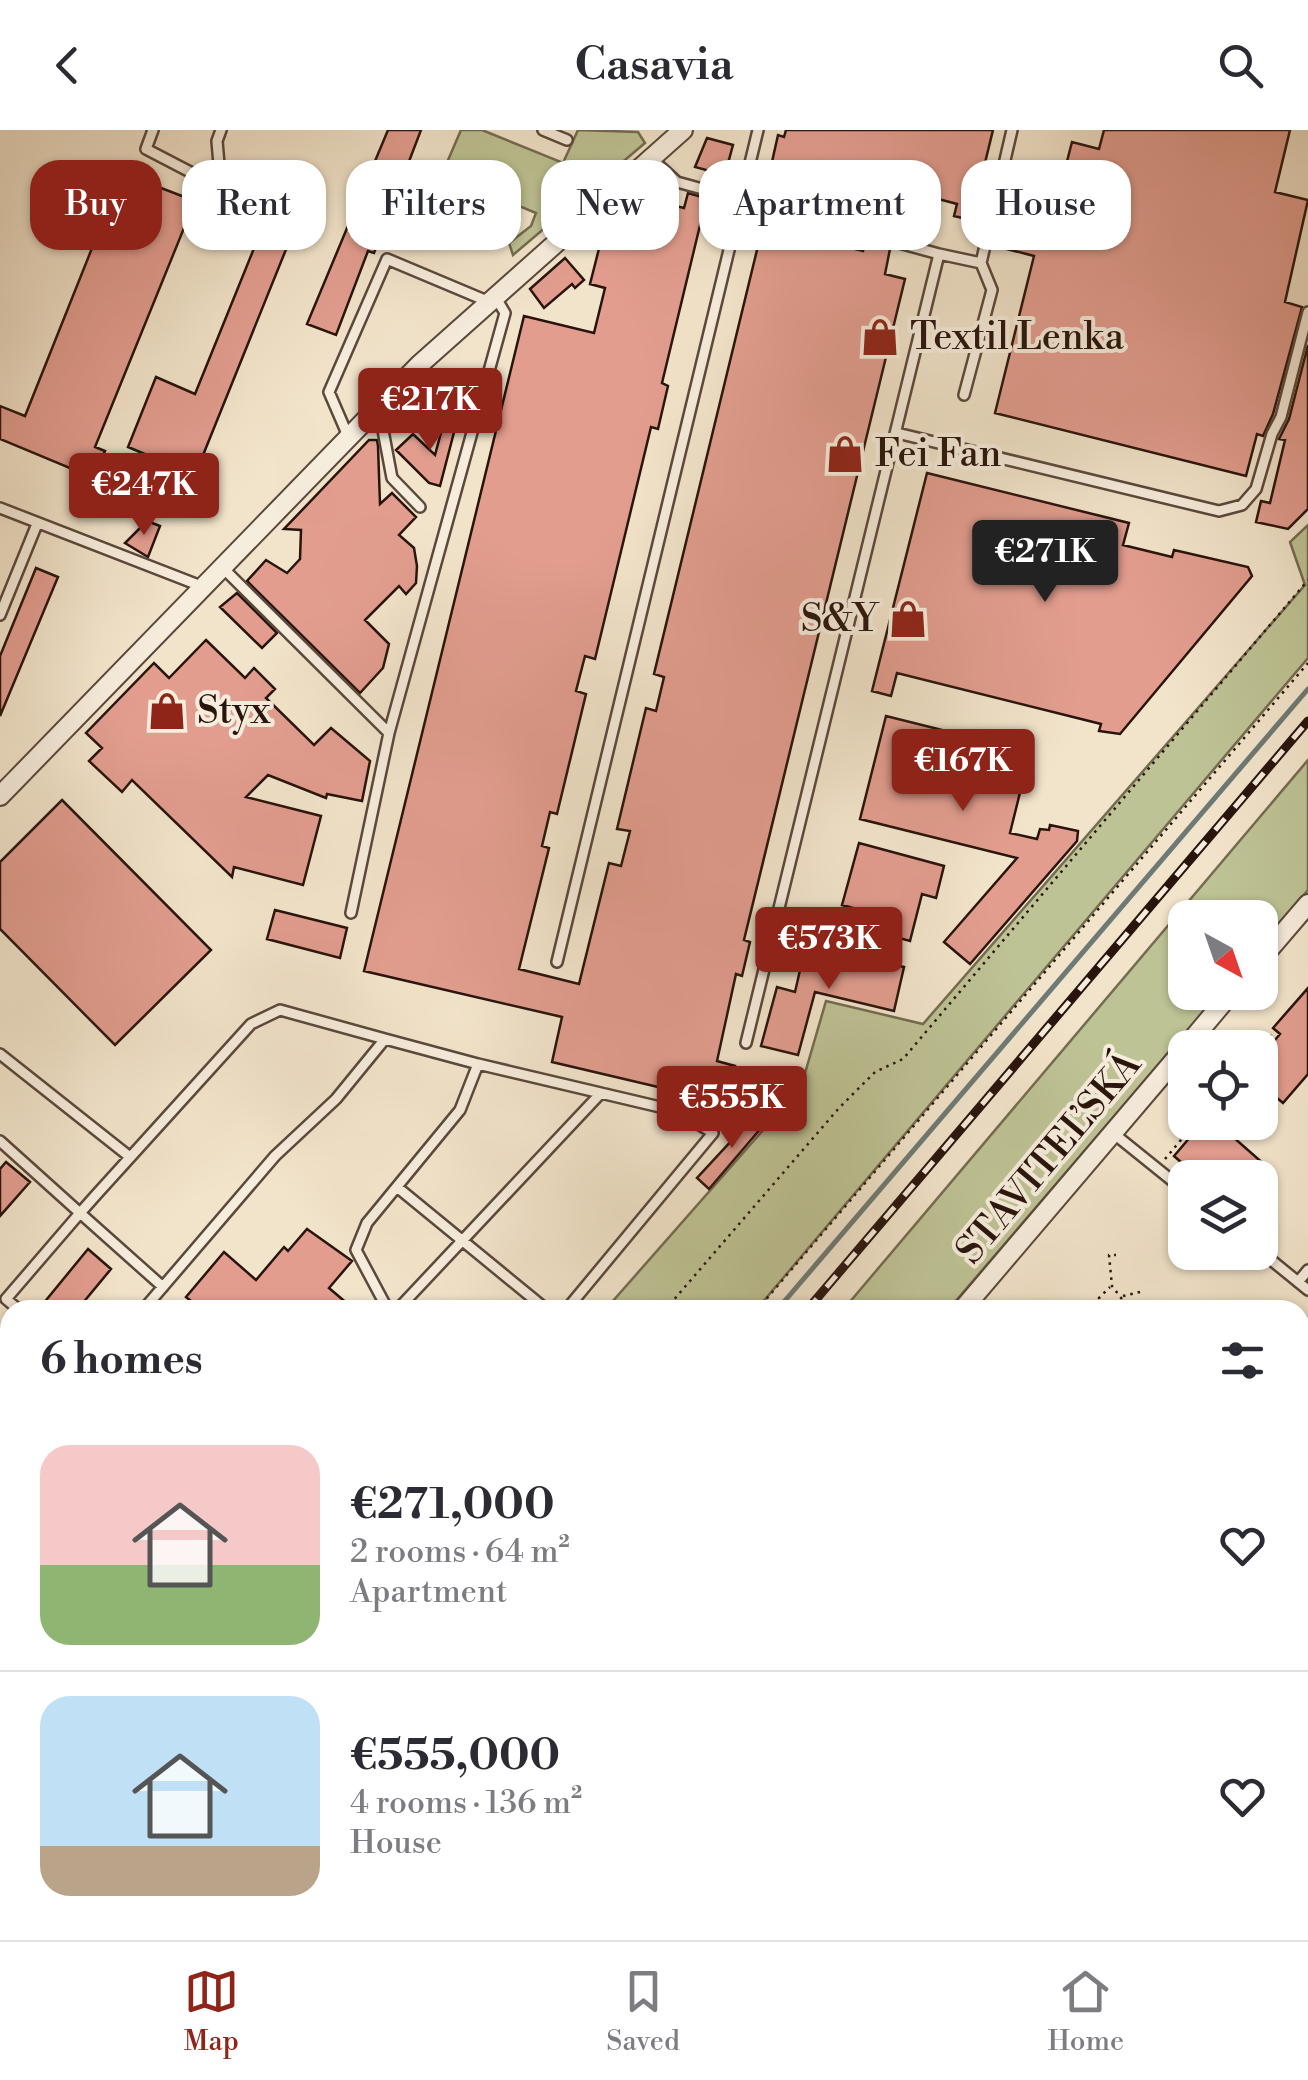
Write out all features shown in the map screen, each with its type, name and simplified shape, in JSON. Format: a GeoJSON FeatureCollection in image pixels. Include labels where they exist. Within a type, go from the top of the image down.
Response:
{"type":"FeatureCollection","features":[{"type":"Feature","properties":{"kind":"street"},"geometry":{"type":"LineString","coordinates":[[652,160],[680,131]]}},
{"type":"Feature","properties":{"kind":"street"},"geometry":{"type":"LineString","coordinates":[[0,795],[378,406],[490,298],[546,250]]}},
{"type":"Feature","properties":{"kind":"street"},"geometry":{"type":"LineString","coordinates":[[1278,939],[1308,904]]}},
{"type":"Feature","properties":{"kind":"street","name":"STAVITEĽSKÁ"},"geometry":{"type":"LineString","coordinates":[[1200,1030],[1217,1010]]}},
{"type":"Feature","properties":{"kind":"street","name":"STAVITEĽSKÁ"},"geometry":{"type":"LineString","coordinates":[[971,1300],[1168,1068]]}},
{"type":"Feature","properties":{"kind":"lane"},"geometry":{"type":"LineString","coordinates":[[153,130],[146,150],[182,168]]}},
{"type":"Feature","properties":{"kind":"lane"},"geometry":{"type":"LineString","coordinates":[[219,160],[217,142],[221,130]]}},
{"type":"Feature","properties":{"kind":"lane"},"geometry":{"type":"LineString","coordinates":[[542,130],[567,140]]}},
{"type":"Feature","properties":{"kind":"lane"},"geometry":{"type":"LineString","coordinates":[[750,160],[758,130]]}},
{"type":"Feature","properties":{"kind":"lane"},"geometry":{"type":"LineString","coordinates":[[964,394],[992,290],[981,264],[1012,130]]}},
{"type":"Feature","properties":{"kind":"lane"},"geometry":{"type":"LineString","coordinates":[[557,962],[727,250]]}},
{"type":"Feature","properties":{"kind":"lane"},"geometry":{"type":"LineString","coordinates":[[924,250],[981,264]]}},
{"type":"Feature","properties":{"kind":"lane"},"geometry":{"type":"LineString","coordinates":[[746,1043],[938,254]]}},
{"type":"Feature","properties":{"kind":"lane"},"geometry":{"type":"LineString","coordinates":[[348,436],[328,392],[388,259],[490,298],[505,313],[390,733],[350,913]]}},
{"type":"Feature","properties":{"kind":"lane"},"geometry":{"type":"LineString","coordinates":[[897,433],[1228,510],[1242,505],[1256,489],[1281,417],[1308,312]]}},
{"type":"Feature","properties":{"kind":"lane"},"geometry":{"type":"LineString","coordinates":[[378,406],[392,478],[420,508]]}},
{"type":"Feature","properties":{"kind":"lane"},"geometry":{"type":"LineString","coordinates":[[0,508],[201,586]]}},
{"type":"Feature","properties":{"kind":"lane"},"geometry":{"type":"LineString","coordinates":[[0,615],[37,524]]}},
{"type":"Feature","properties":{"kind":"lane"},"geometry":{"type":"LineString","coordinates":[[222,566],[390,733]]}},
{"type":"Feature","properties":{"kind":"lane"},"geometry":{"type":"LineString","coordinates":[[7,1300],[80,1213],[251,1024],[280,1010],[478,1064],[677,1111],[713,1133],[574,1300]]}},
{"type":"Feature","properties":{"kind":"lane"},"geometry":{"type":"LineString","coordinates":[[153,1300],[275,1156],[336,1099],[386,1039]]}},
{"type":"Feature","properties":{"kind":"lane"},"geometry":{"type":"LineString","coordinates":[[0,1054],[130,1157]]}},
{"type":"Feature","properties":{"kind":"lane"},"geometry":{"type":"LineString","coordinates":[[383,1300],[356,1250],[367,1223],[460,1110],[478,1064]]}},
{"type":"Feature","properties":{"kind":"lane"},"geometry":{"type":"LineString","coordinates":[[406,1300],[601,1094]]}},
{"type":"Feature","properties":{"kind":"lane"},"geometry":{"type":"LineString","coordinates":[[1113,1133],[1168,1177]]}},
{"type":"Feature","properties":{"kind":"lane"},"geometry":{"type":"LineString","coordinates":[[1,1143],[163,1288]]}},
{"type":"Feature","properties":{"kind":"lane"},"geometry":{"type":"LineString","coordinates":[[397,1187],[535,1300]]}},
{"type":"Feature","properties":{"kind":"lane"},"geometry":{"type":"LineString","coordinates":[[1278,1266],[1308,1290]]}},
{"type":"Feature","properties":{"kind":"lane"},"geometry":{"type":"LineString","coordinates":[[1298,1282],[1308,1270]]}},
{"type":"Feature","properties":{"kind":"path"},"geometry":{"type":"LineString","coordinates":[[674,1300],[839,1108],[874,1072],[903,1059],[1308,580]]}},
{"type":"Feature","properties":{"kind":"path"},"geometry":{"type":"LineString","coordinates":[[766,1300],[1308,663]]}},
{"type":"Feature","properties":{"kind":"path"},"geometry":{"type":"LineString","coordinates":[[1157,1168],[1181,1140]]}},
{"type":"Feature","properties":{"kind":"path"},"geometry":{"type":"LineString","coordinates":[[1110,1255],[1112,1286],[1122,1296]]}},
{"type":"Feature","properties":{"kind":"path"},"geometry":{"type":"LineString","coordinates":[[1103,1256],[1116,1255]]}},
{"type":"Feature","properties":{"kind":"path"},"geometry":{"type":"LineString","coordinates":[[1101,1300],[1099,1298],[1112,1286]]}},
{"type":"Feature","properties":{"kind":"path"},"geometry":{"type":"LineString","coordinates":[[1120,1300],[1144,1291]]}},
{"type":"Feature","properties":{"kind":"green space"},"geometry":{"type":"Polygon","coordinates":[[[461,130],[482,130],[556,160],[541,160],[541,231],[521,248],[521,234],[531,226],[536,213],[521,207],[521,160],[448,160],[461,130]]]}},
{"type":"Feature","properties":{"kind":"green space"},"geometry":{"type":"Polygon","coordinates":[[[578,130],[638,132],[645,143],[625,160],[564,160],[578,130]]]}},
{"type":"Feature","properties":{"kind":"green space"},"geometry":{"type":"Polygon","coordinates":[[[1308,525],[1308,658],[764,1300],[614,1300],[801,1087],[826,1001],[923,1024],[1305,585],[1290,542],[1308,525]]]}},
{"type":"Feature","properties":{"kind":"green space"},"geometry":{"type":"Polygon","coordinates":[[[1308,760],[1308,890],[1278,925],[1278,900],[1190,900],[1308,760]]]}},
{"type":"Feature","properties":{"kind":"green space"},"geometry":{"type":"Polygon","coordinates":[[[1168,926],[1168,1010],[1205,1010],[1188,1030],[1168,1030],[1168,1054],[957,1300],[851,1300],[1168,926]]]}},
{"type":"Feature","properties":{"kind":"building"},"geometry":{"type":"Polygon","coordinates":[[[388,130],[421,130],[410,160],[375,160],[388,130]]]}},
{"type":"Feature","properties":{"kind":"building"},"geometry":{"type":"Polygon","coordinates":[[[786,130],[993,130],[986,160],[961,160],[961,218],[954,216],[957,204],[941,200],[941,160],[772,160],[778,135],[784,137],[786,130]]]}},
{"type":"Feature","properties":{"kind":"building"},"geometry":{"type":"Polygon","coordinates":[[[1104,130],[1290,130],[1275,192],[1308,200],[1285,302],[1302,307],[1273,414],[1263,436],[1257,434],[1246,476],[995,413],[1034,256],[1011,250],[1131,250],[1131,160],[1067,160],[1072,142],[1099,149],[1104,130]]]}},
{"type":"Feature","properties":{"kind":"building"},"geometry":{"type":"Polygon","coordinates":[[[707,138],[733,145],[729,160],[699,160],[699,168],[695,167],[707,138]]]}},
{"type":"Feature","properties":{"kind":"building"},"geometry":{"type":"Polygon","coordinates":[[[162,188],[182,196],[182,233],[95,447],[105,451],[99,464],[90,461],[84,474],[0,439],[0,406],[25,416],[91,250],[162,250],[162,188]]]}},
{"type":"Feature","properties":{"kind":"building"},"geometry":{"type":"Polygon","coordinates":[[[688,193],[699,196],[699,229],[662,383],[668,386],[658,429],[651,427],[595,659],[585,656],[576,691],[586,694],[557,814],[550,812],[542,846],[549,848],[519,969],[579,984],[609,863],[621,866],[630,831],[617,829],[646,708],[656,711],[664,677],[654,674],[757,250],[890,250],[885,274],[905,279],[744,940],[750,942],[742,976],[736,974],[717,1061],[735,1066],[726,1103],[552,1062],[562,1017],[364,971],[524,316],[594,333],[605,288],[590,284],[599,250],[679,250],[679,207],[684,208],[688,193]]]}},
{"type":"Feature","properties":{"kind":"building"},"geometry":{"type":"Polygon","coordinates":[[[346,231],[346,250],[375,250],[374,253],[368,251],[336,335],[307,324],[346,231]]]}},
{"type":"Feature","properties":{"kind":"building"},"geometry":{"type":"Polygon","coordinates":[[[253,250],[286,250],[195,475],[181,469],[163,513],[148,507],[166,463],[128,447],[156,377],[195,394],[253,250]]]}},
{"type":"Feature","properties":{"kind":"building"},"geometry":{"type":"Polygon","coordinates":[[[565,258],[584,280],[575,288],[572,284],[544,308],[530,289],[565,258]]]}},
{"type":"Feature","properties":{"kind":"building"},"geometry":{"type":"Polygon","coordinates":[[[1308,345],[1308,509],[1288,529],[1256,522],[1261,501],[1270,503],[1285,440],[1279,439],[1289,419],[1308,345]]]}},
{"type":"Feature","properties":{"kind":"building"},"geometry":{"type":"Polygon","coordinates":[[[446,414],[458,417],[440,486],[429,483],[396,450],[413,434],[435,455],[446,414]]]}},
{"type":"Feature","properties":{"kind":"building"},"geometry":{"type":"Polygon","coordinates":[[[369,440],[377,440],[380,504],[392,493],[416,517],[399,535],[414,548],[417,566],[416,583],[406,594],[399,586],[365,620],[389,644],[383,668],[360,693],[247,581],[266,560],[287,573],[300,559],[301,530],[284,529],[369,440]]]}},
{"type":"Feature","properties":{"kind":"building"},"geometry":{"type":"Polygon","coordinates":[[[927,473],[1129,523],[1123,545],[1172,557],[1174,550],[1248,567],[1252,576],[1120,734],[1099,731],[1101,724],[897,673],[891,696],[872,691],[927,473]]]}},
{"type":"Feature","properties":{"kind":"building"},"geometry":{"type":"Polygon","coordinates":[[[147,521],[160,526],[148,557],[125,543],[147,521]]]}},
{"type":"Feature","properties":{"kind":"building"},"geometry":{"type":"Polygon","coordinates":[[[36,568],[58,577],[0,716],[0,656],[36,568]]]}},
{"type":"Feature","properties":{"kind":"building"},"geometry":{"type":"Polygon","coordinates":[[[237,593],[277,633],[262,648],[220,607],[237,593]]]}},
{"type":"Feature","properties":{"kind":"building"},"geometry":{"type":"Polygon","coordinates":[[[206,640],[245,678],[254,668],[275,689],[266,698],[314,745],[331,728],[370,761],[362,801],[327,794],[326,798],[268,775],[246,797],[321,816],[303,885],[234,867],[232,877],[132,780],[122,792],[89,761],[102,748],[86,733],[154,663],[169,678],[206,640]]]}},
{"type":"Feature","properties":{"kind":"building"},"geometry":{"type":"Polygon","coordinates":[[[886,716],[1030,752],[1010,833],[1037,839],[1040,829],[1049,830],[1050,825],[1078,831],[1077,841],[970,964],[944,942],[1017,858],[860,819],[886,716]]]}},
{"type":"Feature","properties":{"kind":"building"},"geometry":{"type":"Polygon","coordinates":[[[62,800],[211,950],[115,1045],[0,929],[0,862],[62,800]]]}},
{"type":"Feature","properties":{"kind":"building"},"geometry":{"type":"Polygon","coordinates":[[[859,843],[944,866],[936,898],[922,894],[910,941],[870,930],[875,914],[842,905],[859,843]]]}},
{"type":"Feature","properties":{"kind":"building"},"geometry":{"type":"Polygon","coordinates":[[[275,910],[347,928],[340,958],[267,939],[275,910]]]}},
{"type":"Feature","properties":{"kind":"building"},"geometry":{"type":"Polygon","coordinates":[[[806,944],[904,967],[894,1011],[815,992],[798,1055],[761,1046],[777,987],[795,992],[806,944]]]}},
{"type":"Feature","properties":{"kind":"building"},"geometry":{"type":"Polygon","coordinates":[[[1308,988],[1308,1074],[1283,1103],[1278,1099],[1280,1034],[1273,1028],[1308,988]]]}},
{"type":"Feature","properties":{"kind":"building"},"geometry":{"type":"Polygon","coordinates":[[[758,1112],[768,1120],[709,1189],[697,1178],[758,1112]]]}},
{"type":"Feature","properties":{"kind":"building"},"geometry":{"type":"Polygon","coordinates":[[[1188,1140],[1236,1140],[1259,1160],[1179,1160],[1174,1156],[1188,1140]]]}},
{"type":"Feature","properties":{"kind":"building"},"geometry":{"type":"Polygon","coordinates":[[[6,1162],[30,1182],[0,1216],[0,1169],[6,1162]]]}},
{"type":"Feature","properties":{"kind":"building"},"geometry":{"type":"Polygon","coordinates":[[[307,1229],[352,1261],[329,1288],[343,1300],[186,1297],[224,1252],[256,1280],[284,1247],[288,1251],[307,1229]]]}},
{"type":"Feature","properties":{"kind":"building"},"geometry":{"type":"Polygon","coordinates":[[[88,1249],[111,1269],[85,1300],[46,1300],[88,1249]]]}},
{"type":"Feature","properties":{"kind":"waterway"},"geometry":{"type":"LineString","coordinates":[[786,1300],[1308,689]]}},
{"type":"Feature","properties":{"kind":"railway"},"geometry":{"type":"LineString","coordinates":[[816,1300],[1308,721]]}},
{"type":"Feature","properties":{"kind":"place","name":"Textil Lenka"},"geometry":{"type":"Point","coordinates":[880,337]}},
{"type":"Feature","properties":{"kind":"place","name":"Fei Fan"},"geometry":{"type":"Point","coordinates":[845,454]}},
{"type":"Feature","properties":{"kind":"place","name":"S&Y"},"geometry":{"type":"Point","coordinates":[908,619]}},
{"type":"Feature","properties":{"kind":"place","name":"Styx"},"geometry":{"type":"Point","coordinates":[167,711]}}]}
